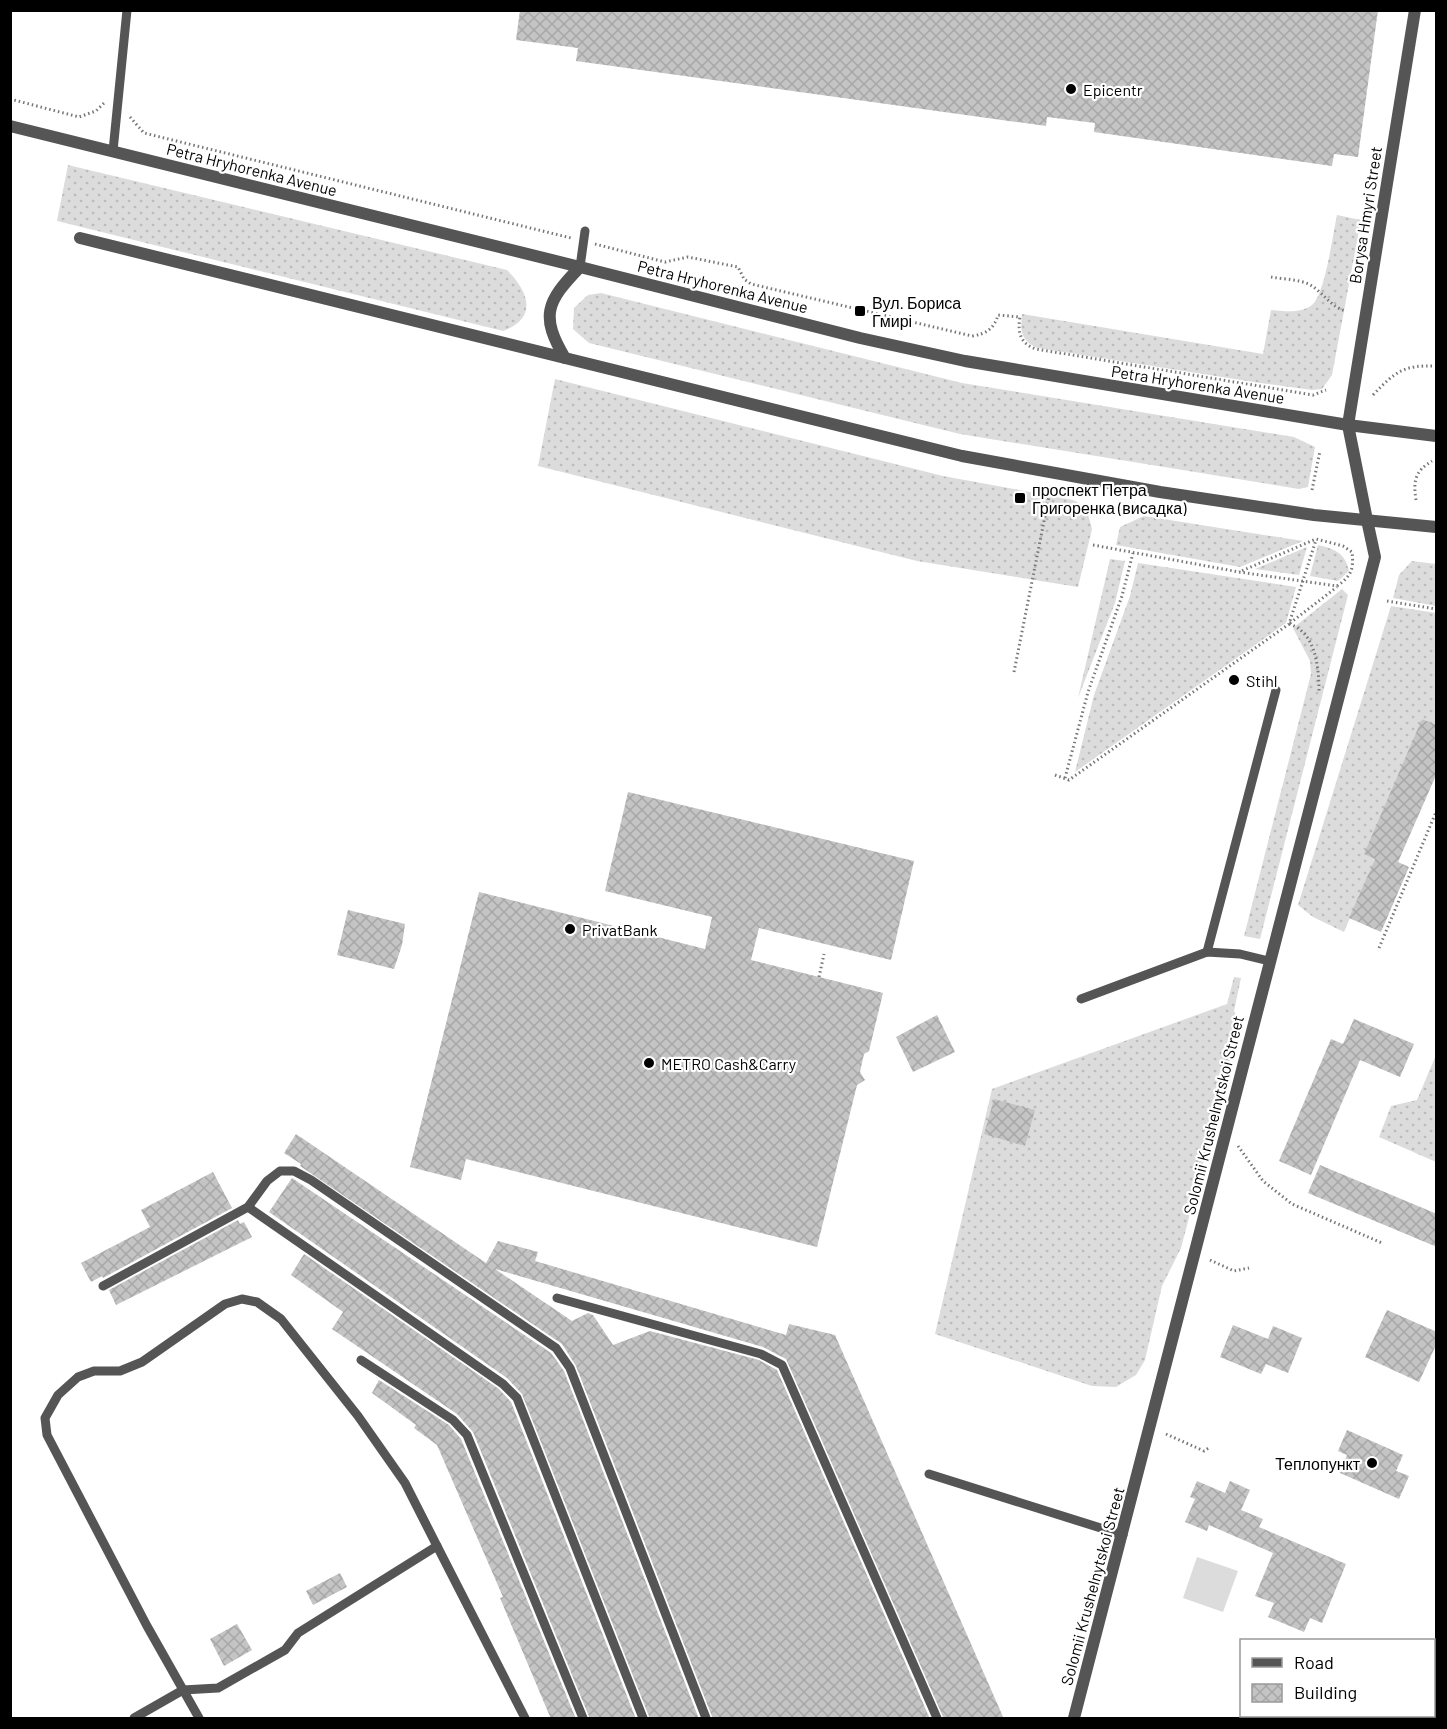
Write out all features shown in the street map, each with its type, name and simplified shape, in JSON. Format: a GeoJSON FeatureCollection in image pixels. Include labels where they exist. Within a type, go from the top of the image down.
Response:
{"type":"FeatureCollection","features":[{"type":"Feature","properties":{"kind":"street","name":"Borysa Hmyri Street"},"geometry":{"type":"LineString","coordinates":[[1348,425],[1414,10]]}},
{"type":"Feature","properties":{"kind":"street","name":"Petra Hryhorenka Avenue"},"geometry":{"type":"LineString","coordinates":[[10,126],[860,338],[965,361],[1348,425],[1437,436]]}},
{"type":"Feature","properties":{"kind":"street"},"geometry":{"type":"LineString","coordinates":[[80,238],[920,446],[1053,473],[1314,515],[1437,527]]}},
{"type":"Feature","properties":{"kind":"street"},"geometry":{"type":"LineString","coordinates":[[565,358],[549,328],[550,315],[553,301],[563,284],[580,267]]}},
{"type":"Feature","properties":{"kind":"street","name":"Solomii Krushelnytskoi Street"},"geometry":{"type":"LineString","coordinates":[[1074,1719],[1374,557],[1348,425]]}},
{"type":"Feature","properties":{"kind":"lane"},"geometry":{"type":"LineString","coordinates":[[113,151],[127,10]]}},
{"type":"Feature","properties":{"kind":"lane"},"geometry":{"type":"LineString","coordinates":[[580,267],[585,231]]}},
{"type":"Feature","properties":{"kind":"lane"},"geometry":{"type":"LineString","coordinates":[[1207,952],[1276,690]]}},
{"type":"Feature","properties":{"kind":"lane"},"geometry":{"type":"LineString","coordinates":[[1081,999],[1207,952],[1240,954],[1269,961]]}},
{"type":"Feature","properties":{"kind":"lane"},"geometry":{"type":"LineString","coordinates":[[103,1286],[248,1207],[267,1181],[280,1172],[294,1172],[311,1180],[556,1348],[570,1368],[706,1719]]}},
{"type":"Feature","properties":{"kind":"lane"},"geometry":{"type":"LineString","coordinates":[[248,1207],[503,1384],[517,1398],[644,1719]]}},
{"type":"Feature","properties":{"kind":"lane"},"geometry":{"type":"LineString","coordinates":[[557,1298],[762,1354],[782,1365],[937,1719]]}},
{"type":"Feature","properties":{"kind":"lane"},"geometry":{"type":"LineString","coordinates":[[199,1719],[47,1435],[45,1418],[58,1395],[78,1377],[94,1371],[120,1371],[142,1362],[225,1304],[242,1299],[257,1302],[281,1319],[358,1416],[405,1483],[525,1719]]}},
{"type":"Feature","properties":{"kind":"lane"},"geometry":{"type":"LineString","coordinates":[[361,1360],[453,1419],[467,1435],[584,1719]]}},
{"type":"Feature","properties":{"kind":"lane"},"geometry":{"type":"LineString","coordinates":[[930,1473],[1123,1535]]}},
{"type":"Feature","properties":{"kind":"lane"},"geometry":{"type":"LineString","coordinates":[[134,1719],[183,1690],[218,1688],[266,1661],[285,1650],[298,1633],[437,1546]]}},
{"type":"Feature","properties":{"kind":"path"},"geometry":{"type":"LineString","coordinates":[[10,99],[79,117],[96,111],[107,98],[130,100],[129,117],[144,133],[665,262],[688,257],[738,267],[744,279],[751,284],[972,336],[991,328],[998,315],[1020,318],[1018,326],[1022,339],[1036,350],[1313,395],[1326,390]]}},
{"type":"Feature","properties":{"kind":"path"},"geometry":{"type":"LineString","coordinates":[[1271,277],[1306,283],[1320,291],[1336,308],[1346,311]]}},
{"type":"Feature","properties":{"kind":"path"},"geometry":{"type":"LineString","coordinates":[[1373,394],[1403,368],[1437,366]]}},
{"type":"Feature","properties":{"kind":"path"},"geometry":{"type":"LineString","coordinates":[[1312,490],[1320,451]]}},
{"type":"Feature","properties":{"kind":"path"},"geometry":{"type":"LineString","coordinates":[[1416,500],[1414,483],[1417,472],[1432,461]]}},
{"type":"Feature","properties":{"kind":"path"},"geometry":{"type":"LineString","coordinates":[[1014,672],[1053,473]]}},
{"type":"Feature","properties":{"kind":"path"},"geometry":{"type":"LineString","coordinates":[[1055,775],[1069,780],[1288,624],[1350,576],[1354,566],[1352,552],[1344,546],[1316,539],[1239,572]]}},
{"type":"Feature","properties":{"kind":"path"},"geometry":{"type":"LineString","coordinates":[[1288,624],[1316,539]]}},
{"type":"Feature","properties":{"kind":"path"},"geometry":{"type":"LineString","coordinates":[[1093,545],[1239,572],[1337,586]]}},
{"type":"Feature","properties":{"kind":"path"},"geometry":{"type":"LineString","coordinates":[[1064,779],[1088,692],[1122,596],[1133,553]]}},
{"type":"Feature","properties":{"kind":"path"},"geometry":{"type":"LineString","coordinates":[[1387,601],[1437,609]]}},
{"type":"Feature","properties":{"kind":"path"},"geometry":{"type":"LineString","coordinates":[[1288,624],[1297,627],[1310,642],[1319,666],[1319,692]]}},
{"type":"Feature","properties":{"kind":"path"},"geometry":{"type":"LineString","coordinates":[[1379,948],[1437,812]]}},
{"type":"Feature","properties":{"kind":"path"},"geometry":{"type":"LineString","coordinates":[[819,977],[824,954]]}},
{"type":"Feature","properties":{"kind":"path"},"geometry":{"type":"LineString","coordinates":[[1239,1146],[1263,1181],[1292,1204],[1382,1243]]}},
{"type":"Feature","properties":{"kind":"path"},"geometry":{"type":"LineString","coordinates":[[1210,1260],[1234,1271],[1249,1268]]}},
{"type":"Feature","properties":{"kind":"path"},"geometry":{"type":"LineString","coordinates":[[1166,1434],[1204,1451],[1210,1447]]}},
{"type":"Feature","properties":{"kind":"shaded area"},"geometry":{"type":"Polygon","coordinates":[[[68,165],[507,270],[515,278],[525,296],[525,312],[514,326],[503,331],[57,221],[68,165]]]}},
{"type":"Feature","properties":{"kind":"shaded area"},"geometry":{"type":"Polygon","coordinates":[[[1337,215],[1361,220],[1332,375],[1322,389],[1312,390],[1260,383],[1038,348],[1028,342],[1023,335],[1022,314],[1263,354],[1271,310],[1302,310],[1312,305],[1317,299],[1325,277],[1337,215]]]}},
{"type":"Feature","properties":{"kind":"shaded area"},"geometry":{"type":"Polygon","coordinates":[[[601,293],[962,383],[1294,437],[1315,447],[1308,487],[1299,489],[960,434],[589,343],[573,329],[574,308],[588,295],[601,293]]]}},
{"type":"Feature","properties":{"kind":"shaded area"},"geometry":{"type":"Polygon","coordinates":[[[555,379],[943,476],[1073,500],[1086,507],[1092,529],[1078,587],[917,561],[538,466],[555,379]]]}},
{"type":"Feature","properties":{"kind":"shaded area"},"geometry":{"type":"Polygon","coordinates":[[[1144,516],[1303,541],[1240,567],[1116,545],[1120,527],[1144,516]]]}},
{"type":"Feature","properties":{"kind":"shaded area"},"geometry":{"type":"Polygon","coordinates":[[[1318,545],[1334,550],[1345,560],[1349,571],[1338,581],[1310,576],[1318,545]]]}},
{"type":"Feature","properties":{"kind":"shaded area"},"geometry":{"type":"Polygon","coordinates":[[[1307,547],[1299,575],[1255,569],[1307,547]]]}},
{"type":"Feature","properties":{"kind":"shaded area"},"geometry":{"type":"Polygon","coordinates":[[[1110,559],[1125,561],[1115,603],[1078,698],[1110,559]]]}},
{"type":"Feature","properties":{"kind":"shaded area"},"geometry":{"type":"Polygon","coordinates":[[[1412,561],[1436,564],[1436,606],[1393,598],[1399,575],[1412,561]]]}},
{"type":"Feature","properties":{"kind":"shaded area"},"geometry":{"type":"Polygon","coordinates":[[[1138,563],[1296,587],[1286,623],[1075,772],[1094,695],[1130,596],[1138,563]]]}},
{"type":"Feature","properties":{"kind":"shaded area"},"geometry":{"type":"Polygon","coordinates":[[[1342,589],[1348,595],[1260,939],[1244,936],[1311,674],[1310,661],[1293,628],[1342,589]]]}},
{"type":"Feature","properties":{"kind":"shaded area"},"geometry":{"type":"Polygon","coordinates":[[[1391,606],[1436,613],[1436,725],[1422,719],[1375,859],[1344,932],[1313,917],[1298,905],[1391,606]]]}},
{"type":"Feature","properties":{"kind":"shaded area"},"geometry":{"type":"Polygon","coordinates":[[[1234,977],[1241,978],[1234,1011],[1240,1022],[1181,1248],[1162,1286],[1145,1360],[1136,1375],[1116,1387],[1092,1386],[935,1334],[992,1089],[1227,1004],[1234,977]]]}},
{"type":"Feature","properties":{"kind":"shaded area"},"geometry":{"type":"Polygon","coordinates":[[[1436,1055],[1436,1162],[1379,1137],[1391,1106],[1417,1100],[1436,1055]]]}},
{"type":"Feature","properties":{"kind":"shaded area"},"geometry":{"type":"Polygon","coordinates":[[[1197,1557],[1238,1571],[1223,1612],[1183,1598],[1197,1557]]]}},
{"type":"Feature","properties":{"kind":"building","name":"Epicentr"},"geometry":{"type":"Polygon","coordinates":[[[520,10],[1378,10],[1358,157],[1334,154],[1332,166],[1094,132],[1095,123],[1047,117],[1046,126],[576,61],[578,48],[516,40],[520,10]]]}},
{"type":"Feature","properties":{"kind":"building"},"geometry":{"type":"Polygon","coordinates":[[[1422,719],[1437,725],[1437,773],[1398,862],[1409,867],[1381,932],[1349,918],[1375,859],[1364,854],[1422,719]]]}},
{"type":"Feature","properties":{"kind":"building","name":"METRO Cash&Carry"},"geometry":{"type":"Polygon","coordinates":[[[628,792],[914,861],[891,960],[759,928],[751,960],[883,993],[869,1051],[864,1054],[860,1072],[865,1080],[857,1085],[817,1247],[466,1159],[461,1180],[410,1167],[479,892],[705,949],[712,917],[605,891],[628,792]]]}},
{"type":"Feature","properties":{"kind":"building"},"geometry":{"type":"Polygon","coordinates":[[[348,910],[405,924],[402,945],[394,969],[337,955],[348,910]]]}},
{"type":"Feature","properties":{"kind":"building"},"geometry":{"type":"Polygon","coordinates":[[[937,1015],[955,1052],[913,1072],[896,1037],[937,1015]]]}},
{"type":"Feature","properties":{"kind":"building"},"geometry":{"type":"Polygon","coordinates":[[[1354,1019],[1414,1044],[1400,1077],[1360,1060],[1311,1175],[1279,1161],[1331,1039],[1343,1044],[1354,1019]]]}},
{"type":"Feature","properties":{"kind":"building"},"geometry":{"type":"Polygon","coordinates":[[[994,1099],[1035,1110],[1025,1146],[984,1134],[994,1099]]]}},
{"type":"Feature","properties":{"kind":"building"},"geometry":{"type":"Polygon","coordinates":[[[296,1134],[486,1263],[498,1241],[538,1252],[535,1261],[786,1335],[789,1324],[835,1335],[1004,1719],[944,1719],[786,1359],[763,1347],[495,1269],[572,1321],[588,1313],[593,1315],[613,1345],[650,1331],[759,1360],[777,1370],[930,1719],[713,1719],[576,1366],[562,1344],[300,1166],[301,1164],[284,1153],[296,1134]]]}},
{"type":"Feature","properties":{"kind":"building"},"geometry":{"type":"Polygon","coordinates":[[[1320,1165],[1437,1214],[1437,1247],[1308,1193],[1320,1165]]]}},
{"type":"Feature","properties":{"kind":"building"},"geometry":{"type":"Polygon","coordinates":[[[213,1172],[232,1208],[103,1278],[102,1276],[91,1282],[81,1263],[150,1227],[141,1210],[213,1172]]]}},
{"type":"Feature","properties":{"kind":"building"},"geometry":{"type":"Polygon","coordinates":[[[292,1178],[551,1353],[564,1371],[699,1719],[650,1719],[522,1394],[507,1378],[269,1212],[292,1178]]]}},
{"type":"Feature","properties":{"kind":"building"},"geometry":{"type":"Polygon","coordinates":[[[238,1220],[240,1224],[244,1222],[252,1237],[116,1305],[109,1290],[238,1220]]]}},
{"type":"Feature","properties":{"kind":"building"},"geometry":{"type":"Polygon","coordinates":[[[304,1254],[499,1389],[511,1402],[636,1719],[590,1719],[473,1432],[457,1414],[332,1329],[343,1312],[291,1275],[304,1254]]]}},
{"type":"Feature","properties":{"kind":"building"},"geometry":{"type":"Polygon","coordinates":[[[1387,1310],[1437,1332],[1437,1343],[1419,1382],[1365,1357],[1387,1310]]]}},
{"type":"Feature","properties":{"kind":"building"},"geometry":{"type":"Polygon","coordinates":[[[1233,1325],[1268,1339],[1273,1326],[1302,1338],[1288,1373],[1266,1364],[1261,1374],[1220,1357],[1233,1325]]]}},
{"type":"Feature","properties":{"kind":"building"},"geometry":{"type":"Polygon","coordinates":[[[379,1380],[449,1425],[461,1439],[576,1719],[551,1719],[500,1598],[503,1597],[437,1445],[414,1428],[416,1425],[372,1393],[379,1380]]]}},
{"type":"Feature","properties":{"kind":"building","name":"Теплопункт"},"geometry":{"type":"Polygon","coordinates":[[[1347,1430],[1403,1455],[1396,1471],[1409,1476],[1399,1499],[1340,1473],[1347,1455],[1338,1451],[1347,1430]]]}},
{"type":"Feature","properties":{"kind":"building"},"geometry":{"type":"Polygon","coordinates":[[[1197,1481],[1225,1493],[1230,1481],[1250,1490],[1241,1510],[1263,1519],[1259,1527],[1346,1564],[1322,1623],[1310,1618],[1304,1632],[1268,1617],[1274,1603],[1255,1596],[1273,1553],[1209,1525],[1207,1531],[1185,1522],[1195,1499],[1190,1497],[1197,1481]]]}},
{"type":"Feature","properties":{"kind":"building"},"geometry":{"type":"Polygon","coordinates":[[[340,1573],[347,1587],[313,1605],[306,1591],[340,1573]]]}},
{"type":"Feature","properties":{"kind":"building"},"geometry":{"type":"Polygon","coordinates":[[[237,1624],[252,1650],[224,1666],[210,1639],[237,1624]]]}},
{"type":"Feature","properties":{"kind":"place","name":"Epicentr"},"geometry":{"type":"Point","coordinates":[1071,89]}},
{"type":"Feature","properties":{"kind":"place","name":"Вул. Бориса Гмирі"},"geometry":{"type":"Point","coordinates":[860,311]}},
{"type":"Feature","properties":{"kind":"place","name":"проспект Петра Григоренка (висадка)"},"geometry":{"type":"Point","coordinates":[1020,498]}},
{"type":"Feature","properties":{"kind":"place","name":"Stihl"},"geometry":{"type":"Point","coordinates":[1234,680]}},
{"type":"Feature","properties":{"kind":"place","name":"PrivatBank"},"geometry":{"type":"Point","coordinates":[570,929]}},
{"type":"Feature","properties":{"kind":"place","name":"METRO Cash&Carry"},"geometry":{"type":"Point","coordinates":[649,1063]}},
{"type":"Feature","properties":{"kind":"place","name":"Теплопункт"},"geometry":{"type":"Point","coordinates":[1372,1463]}}]}
